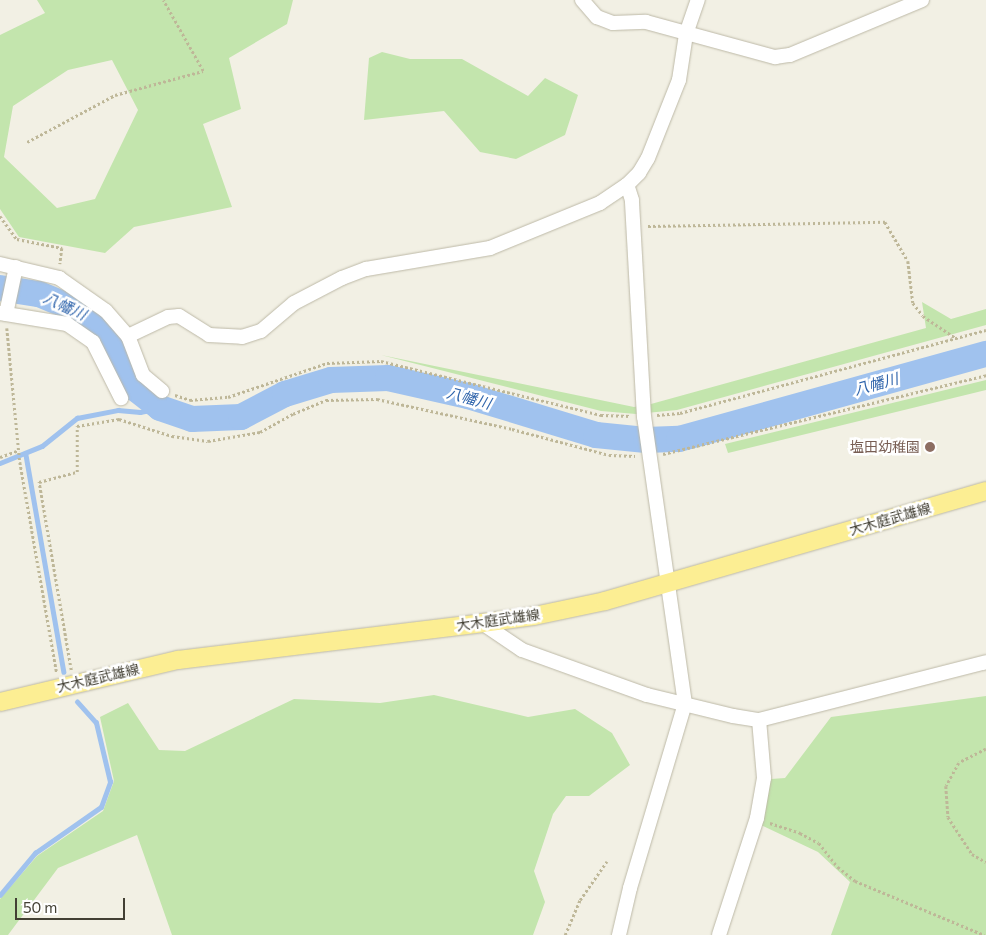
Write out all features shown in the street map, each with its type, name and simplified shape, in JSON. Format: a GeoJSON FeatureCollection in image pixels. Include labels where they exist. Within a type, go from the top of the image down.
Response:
{"type":"FeatureCollection","features":[{"type":"Feature","properties":{"kind":"main road","name":"大木庭武雄線"},"geometry":{"type":"LineString","coordinates":[[0,702],[178,660],[534,616],[605,601],[986,491]]}},
{"type":"Feature","properties":{"kind":"street"},"geometry":{"type":"LineString","coordinates":[[582,0],[597,17],[613,23],[646,22],[775,57],[790,55],[922,0]]}},
{"type":"Feature","properties":{"kind":"street"},"geometry":{"type":"LineString","coordinates":[[128,336],[168,317],[179,316],[209,335],[242,337],[262,331],[294,304],[342,278],[366,269],[490,248],[600,203],[627,185],[639,173],[648,158],[680,80],[686,34],[698,0]]}},
{"type":"Feature","properties":{"kind":"street"},"geometry":{"type":"LineString","coordinates":[[619,935],[630,888],[685,704],[644,417],[632,200],[627,185]]}},
{"type":"Feature","properties":{"kind":"street"},"geometry":{"type":"LineString","coordinates":[[0,264],[59,278],[106,311],[128,336],[143,375],[162,391]]}},
{"type":"Feature","properties":{"kind":"street"},"geometry":{"type":"LineString","coordinates":[[16,267],[3,313],[67,324],[93,342],[121,398]]}},
{"type":"Feature","properties":{"kind":"street"},"geometry":{"type":"LineString","coordinates":[[482,623],[522,650],[647,695],[759,720],[986,662]]}},
{"type":"Feature","properties":{"kind":"street"},"geometry":{"type":"LineString","coordinates":[[719,935],[757,818],[764,778],[759,720]]}},
{"type":"Feature","properties":{"kind":"path"},"geometry":{"type":"LineString","coordinates":[[28,142],[115,95],[202,71],[163,0]]}},
{"type":"Feature","properties":{"kind":"path"},"geometry":{"type":"LineString","coordinates":[[0,216],[17,240],[62,248]]}},
{"type":"Feature","properties":{"kind":"path"},"geometry":{"type":"LineString","coordinates":[[633,226],[884,222],[908,261],[913,303],[923,316],[956,338]]}},
{"type":"Feature","properties":{"kind":"path"},"geometry":{"type":"LineString","coordinates":[[3,313],[20,462],[66,685]]}},
{"type":"Feature","properties":{"kind":"path"},"geometry":{"type":"LineString","coordinates":[[162,391],[190,400],[228,397],[328,363],[382,360],[601,414],[644,417],[680,413],[986,330]]}},
{"type":"Feature","properties":{"kind":"path"},"geometry":{"type":"LineString","coordinates":[[66,685],[39,482],[77,472],[77,426],[118,419],[172,436],[208,441],[260,432],[293,414],[326,400],[377,399],[512,429],[609,454],[650,457],[986,375]]}},
{"type":"Feature","properties":{"kind":"path"},"geometry":{"type":"LineString","coordinates":[[0,457],[20,450]]}},
{"type":"Feature","properties":{"kind":"path"},"geometry":{"type":"LineString","coordinates":[[986,749],[959,763],[946,786],[948,817],[972,854],[986,862]]}},
{"type":"Feature","properties":{"kind":"path"},"geometry":{"type":"LineString","coordinates":[[757,818],[800,833],[819,843],[838,868],[855,881],[984,935]]}},
{"type":"Feature","properties":{"kind":"path"},"geometry":{"type":"LineString","coordinates":[[565,935],[580,900],[607,861]]}},
{"type":"Feature","properties":{"kind":"green space"},"geometry":{"type":"Polygon","coordinates":[[[37,0],[293,0],[287,24],[229,58],[241,109],[203,124],[232,207],[134,227],[105,253],[19,237],[0,209],[0,35],[45,13],[37,0]],[[112,60],[68,70],[13,106],[4,157],[57,208],[95,199],[138,110],[112,60]]]}},
{"type":"Feature","properties":{"kind":"green space"},"geometry":{"type":"Polygon","coordinates":[[[382,52],[410,59],[462,59],[528,96],[545,78],[578,95],[565,135],[516,159],[480,152],[444,111],[364,120],[369,58],[382,52]]]}},
{"type":"Feature","properties":{"kind":"green space"},"geometry":{"type":"Polygon","coordinates":[[[922,302],[951,319],[986,309],[986,325],[677,410],[636,414],[601,411],[381,355],[634,407],[651,404],[926,328],[922,302]]]}},
{"type":"Feature","properties":{"kind":"green space"},"geometry":{"type":"Polygon","coordinates":[[[986,380],[986,390],[728,453],[725,444],[986,380]]]}},
{"type":"Feature","properties":{"kind":"green space"},"geometry":{"type":"Polygon","coordinates":[[[434,695],[528,717],[575,709],[612,733],[630,765],[589,796],[566,796],[553,814],[534,871],[545,902],[533,935],[172,935],[137,835],[58,868],[8,935],[0,935],[0,899],[37,856],[103,811],[114,781],[100,717],[128,703],[159,750],[185,751],[294,699],[380,703],[434,695]]]}},
{"type":"Feature","properties":{"kind":"green space"},"geometry":{"type":"Polygon","coordinates":[[[986,696],[986,935],[831,935],[850,882],[818,852],[761,825],[771,779],[785,778],[831,717],[986,696]]]}},
{"type":"Feature","properties":{"kind":"waterway","name":"八幡川"},"geometry":{"type":"LineString","coordinates":[[0,288],[39,294],[89,315],[108,337],[136,389],[160,408],[192,419],[241,417],[285,394],[331,380],[388,378],[468,396],[596,435],[646,440],[679,439],[986,354]]}},
{"type":"Feature","properties":{"kind":"waterway"},"geometry":{"type":"LineString","coordinates":[[0,463],[42,446],[77,418],[118,410],[140,412],[160,408]]}},
{"type":"Feature","properties":{"kind":"waterway"},"geometry":{"type":"LineString","coordinates":[[26,455],[64,672]]}},
{"type":"Feature","properties":{"kind":"waterway"},"geometry":{"type":"LineString","coordinates":[[0,895],[35,853],[101,807],[110,782],[96,723],[77,702]]}},
{"type":"Feature","properties":{"kind":"place","name":"塩田幼稚園"},"geometry":{"type":"Point","coordinates":[930,447]}}]}
